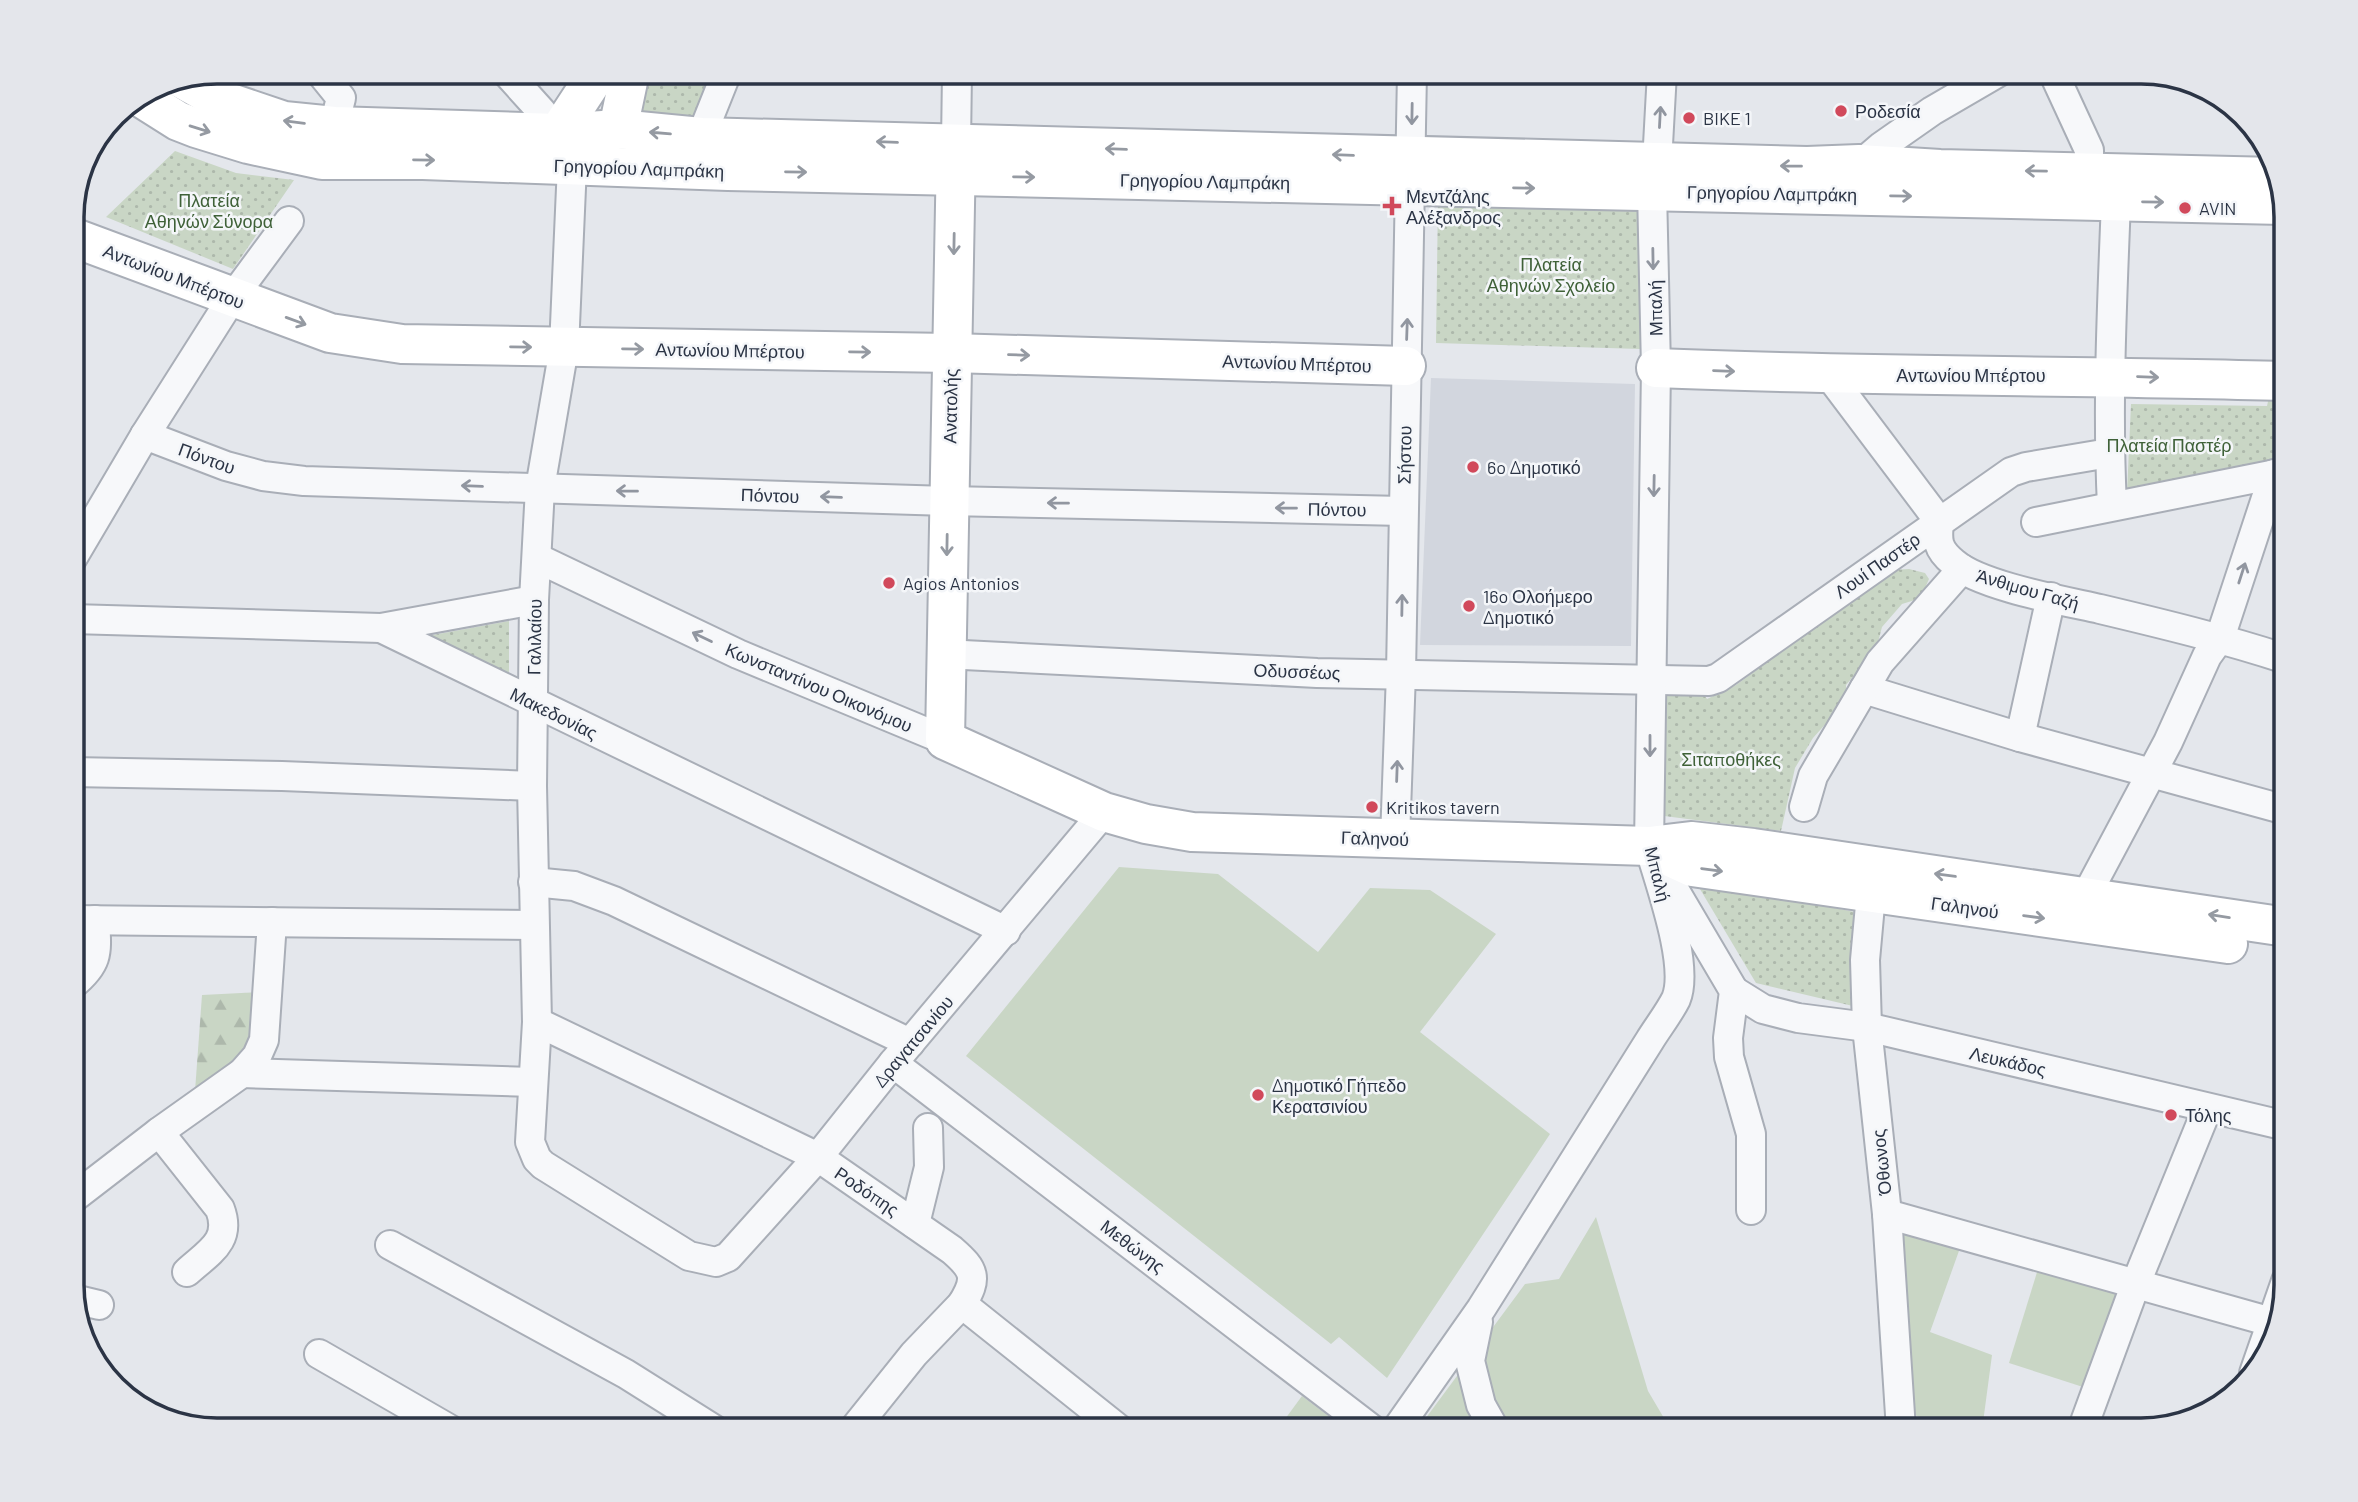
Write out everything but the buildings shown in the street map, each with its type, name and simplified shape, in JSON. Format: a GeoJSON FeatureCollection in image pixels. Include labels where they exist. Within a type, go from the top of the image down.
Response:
{"type":"FeatureCollection","features":[{"type":"Feature","properties":{"kind":"street"},"geometry":{"type":"LineString","coordinates":[[330,84],[341,98],[334,126]]}},
{"type":"Feature","properties":{"kind":"street","name":"Γαλιλαίου"},"geometry":{"type":"LineString","coordinates":[[517,84],[542,112],[556,143],[564,348],[540,488],[534,600],[532,786],[537,1022],[530,1142],[533,1152],[543,1165],[689,1256],[716,1262]]}},
{"type":"Feature","properties":{"kind":"street"},"geometry":{"type":"LineString","coordinates":[[556,143],[591,84]]}},
{"type":"Feature","properties":{"kind":"street"},"geometry":{"type":"LineString","coordinates":[[618,129],[628,84]]}},
{"type":"Feature","properties":{"kind":"street"},"geometry":{"type":"LineString","coordinates":[[701,137],[722,84]]}},
{"type":"Feature","properties":{"kind":"street","name":"Ανατολής"},"geometry":{"type":"LineString","coordinates":[[945,740],[944,654],[957,84]]}},
{"type":"Feature","properties":{"kind":"street","name":"Σήστου"},"geometry":{"type":"LineString","coordinates":[[1395,839],[1401,673],[1412,84]]}},
{"type":"Feature","properties":{"kind":"street","name":"Μπαλή"},"geometry":{"type":"LineString","coordinates":[[1404,1418],[1480,1309],[1676,998],[1681,978],[1670,917],[1649,846],[1656,368],[1654,177],[1661,84]]}},
{"type":"Feature","properties":{"kind":"street"},"geometry":{"type":"LineString","coordinates":[[1833,194],[1859,164],[1932,111],[1978,84]]}},
{"type":"Feature","properties":{"kind":"street"},"geometry":{"type":"LineString","coordinates":[[2058,84],[2088,150],[2089,173]]}},
{"type":"Feature","properties":{"kind":"street","name":"Γρηγορίου Λαμπράκη"},"geometry":{"type":"LineString","coordinates":[[195,86],[216,98],[284,121],[556,143],[956,160],[1654,177],[1833,194],[2273,205]]}},
{"type":"Feature","properties":{"kind":"street","name":"Γρηγορίου Λαμπράκη"},"geometry":{"type":"LineString","coordinates":[[149,103],[178,121],[196,128],[247,144],[322,160],[424,160],[556,143],[618,129],[956,160]]}},
{"type":"Feature","properties":{"kind":"street","name":"Γρηγορίου Λαμπράκη"},"geometry":{"type":"LineString","coordinates":[[1654,177],[1859,164],[1940,169],[2267,177]]}},
{"type":"Feature","properties":{"kind":"street"},"geometry":{"type":"LineString","coordinates":[[2112,506],[2109,453],[2110,376],[2116,201]]}},
{"type":"Feature","properties":{"kind":"street"},"geometry":{"type":"LineString","coordinates":[[84,532],[232,298],[289,222]]}},
{"type":"Feature","properties":{"kind":"street","name":"Αντωνίου Μπέρτου"},"geometry":{"type":"LineString","coordinates":[[84,242],[330,333],[401,344],[951,353],[1406,366]]}},
{"type":"Feature","properties":{"kind":"street","name":"Αντωνίου Μπέρτου"},"geometry":{"type":"LineString","coordinates":[[1656,368],[1829,375],[2110,376],[2274,381]]}},
{"type":"Feature","properties":{"kind":"street","name":"Άνθιμου Γαζή"},"geometry":{"type":"LineString","coordinates":[[1829,375],[1939,521],[1937,540],[1943,552],[1962,569],[2007,587],[2220,638],[2274,655]]}},
{"type":"Feature","properties":{"kind":"street","name":"Πόντου"},"geometry":{"type":"LineString","coordinates":[[145,435],[263,477],[304,481],[948,501],[1403,511]]}},
{"type":"Feature","properties":{"kind":"street","name":"Λουί Παστέρ"},"geometry":{"type":"LineString","coordinates":[[1650,678],[1709,681],[1718,678],[2011,472],[2109,453]]}},
{"type":"Feature","properties":{"kind":"street"},"geometry":{"type":"LineString","coordinates":[[2036,522],[2274,474]]}},
{"type":"Feature","properties":{"kind":"street"},"geometry":{"type":"LineString","coordinates":[[2086,896],[2152,773],[2207,656],[2220,638],[2274,490]]}},
{"type":"Feature","properties":{"kind":"street","name":"Κωνσταντίνου Οικονόμου"},"geometry":{"type":"LineString","coordinates":[[537,558],[738,654],[945,740],[1104,812]]}},
{"type":"Feature","properties":{"kind":"street"},"geometry":{"type":"LineString","coordinates":[[1804,807],[1812,776],[1880,662],[1962,569]]}},
{"type":"Feature","properties":{"kind":"street"},"geometry":{"type":"LineString","coordinates":[[2020,737],[2051,597]]}},
{"type":"Feature","properties":{"kind":"street"},"geometry":{"type":"LineString","coordinates":[[381,628],[534,600]]}},
{"type":"Feature","properties":{"kind":"street","name":"Μακεδονίας"},"geometry":{"type":"LineString","coordinates":[[84,619],[381,628],[1006,931]]}},
{"type":"Feature","properties":{"kind":"street","name":"Οδυσσέως"},"geometry":{"type":"LineString","coordinates":[[944,654],[1317,673],[1650,678]]}},
{"type":"Feature","properties":{"kind":"street"},"geometry":{"type":"LineString","coordinates":[[1864,689],[2020,737],[2274,807]]}},
{"type":"Feature","properties":{"kind":"street"},"geometry":{"type":"LineString","coordinates":[[84,772],[282,776],[532,786]]}},
{"type":"Feature","properties":{"kind":"street","name":"Γαληνού"},"geometry":{"type":"LineString","coordinates":[[1104,812],[1146,824],[1192,832],[1649,846],[1690,841],[2274,924]]}},
{"type":"Feature","properties":{"kind":"street","name":"Δραγατσανίου"},"geometry":{"type":"LineString","coordinates":[[716,1262],[739,1247],[818,1157],[1104,812]]}},
{"type":"Feature","properties":{"kind":"street","name":"Γαληνού"},"geometry":{"type":"LineString","coordinates":[[1649,846],[1692,867],[2274,950]]}},
{"type":"Feature","properties":{"kind":"street","name":"Λευκάδος"},"geometry":{"type":"LineString","coordinates":[[1649,846],[1734,991],[1763,1009],[1798,1018],[1867,1027],[2274,1123]]}},
{"type":"Feature","properties":{"kind":"street","name":"Μεθώνης"},"geometry":{"type":"LineString","coordinates":[[533,882],[574,886],[614,901],[902,1053],[1358,1418]]}},
{"type":"Feature","properties":{"kind":"street","name":"Όθωνος"},"geometry":{"type":"LineString","coordinates":[[1871,894],[1865,960],[1867,1027],[1887,1214],[1900,1418]]}},
{"type":"Feature","properties":{"kind":"street"},"geometry":{"type":"LineString","coordinates":[[84,920],[534,925]]}},
{"type":"Feature","properties":{"kind":"street"},"geometry":{"type":"LineString","coordinates":[[84,922],[97,952],[94,962],[84,975]]}},
{"type":"Feature","properties":{"kind":"street"},"geometry":{"type":"LineString","coordinates":[[84,1190],[242,1073],[257,1056],[264,1040],[272,922]]}},
{"type":"Feature","properties":{"kind":"street"},"geometry":{"type":"LineString","coordinates":[[1734,991],[1728,1038],[1729,1057],[1751,1134],[1751,1210]]}},
{"type":"Feature","properties":{"kind":"street","name":"Ροδόπης"},"geometry":{"type":"LineString","coordinates":[[537,1022],[818,1157],[963,1260],[972,1274],[972,1289],[962,1304]]}},
{"type":"Feature","properties":{"kind":"street"},"geometry":{"type":"LineString","coordinates":[[242,1073],[533,1082]]}},
{"type":"Feature","properties":{"kind":"street"},"geometry":{"type":"LineString","coordinates":[[2085,1418],[2136,1283],[2207,1109]]}},
{"type":"Feature","properties":{"kind":"street"},"geometry":{"type":"LineString","coordinates":[[915,1224],[929,1167],[928,1128]]}},
{"type":"Feature","properties":{"kind":"street"},"geometry":{"type":"LineString","coordinates":[[159,1132],[220,1209],[225,1222],[225,1232],[215,1246],[187,1272]]}},
{"type":"Feature","properties":{"kind":"street"},"geometry":{"type":"LineString","coordinates":[[1887,1214],[2268,1322]]}},
{"type":"Feature","properties":{"kind":"street"},"geometry":{"type":"LineString","coordinates":[[390,1245],[626,1374],[696,1418]]}},
{"type":"Feature","properties":{"kind":"street"},"geometry":{"type":"LineString","coordinates":[[868,1418],[914,1354],[962,1304],[1105,1418]]}},
{"type":"Feature","properties":{"kind":"street"},"geometry":{"type":"LineString","coordinates":[[1480,1309],[1470,1361],[1481,1405],[1488,1418]]}},
{"type":"Feature","properties":{"kind":"street"},"geometry":{"type":"LineString","coordinates":[[319,1354],[430,1418]]}},
{"type":"Feature","properties":{"kind":"shaded area"},"geometry":{"type":"Polygon","coordinates":[[[1431,378],[1635,384],[1631,646],[1420,645],[1431,378]]]}},
{"type":"Feature","properties":{"kind":"green space"},"geometry":{"type":"Polygon","coordinates":[[[638,84],[712,84],[699,116],[629,112],[638,84]]]}},
{"type":"Feature","properties":{"kind":"green space","name":"Πλατεία Αθηνών Σύνορα"},"geometry":{"type":"Polygon","coordinates":[[[175,151],[236,173],[294,180],[233,269],[106,217],[175,151]]]}},
{"type":"Feature","properties":{"kind":"green space","name":"Πλατεία Αθηνών Σχολείο"},"geometry":{"type":"Polygon","coordinates":[[[1438,198],[1645,206],[1640,349],[1436,343],[1438,198]]]}},
{"type":"Feature","properties":{"kind":"green space","name":"Πλατεία Παστέρ"},"geometry":{"type":"Polygon","coordinates":[[[2269,397],[2274,397],[2274,475],[2127,493],[2131,404],[2267,406],[2269,397]]]}},
{"type":"Feature","properties":{"kind":"green space","name":"Σιταποθήκες"},"geometry":{"type":"Polygon","coordinates":[[[1909,569],[1925,573],[1929,579],[1925,588],[1915,600],[1902,604],[1882,627],[1872,665],[1857,672],[1846,685],[1846,701],[1813,738],[1795,768],[1781,831],[1664,816],[1667,686],[1699,688],[1707,699],[1736,685],[1893,570],[1909,569]]]}},
{"type":"Feature","properties":{"kind":"green space"},"geometry":{"type":"Polygon","coordinates":[[[509,621],[509,683],[422,637],[509,621]]]}},
{"type":"Feature","properties":{"kind":"green space","name":"Δημοτικό Γήπεδο Κερατσινίου"},"geometry":{"type":"Polygon","coordinates":[[[1119,867],[1218,874],[1318,952],[1370,888],[1430,890],[1496,934],[1420,1032],[1550,1134],[1387,1378],[1339,1337],[1331,1344],[966,1056],[1119,867]]]}},
{"type":"Feature","properties":{"kind":"green space"},"geometry":{"type":"Polygon","coordinates":[[[1694,879],[1869,915],[1874,1011],[1756,983],[1694,879]]]}},
{"type":"Feature","properties":{"kind":"green space"},"geometry":{"type":"Polygon","coordinates":[[[260,992],[256,1048],[195,1091],[202,995],[260,992]]]}},
{"type":"Feature","properties":{"kind":"green space"},"geometry":{"type":"Polygon","coordinates":[[[1596,1217],[1648,1391],[1664,1418],[1426,1418],[1525,1284],[1559,1279],[1596,1217]]]}},
{"type":"Feature","properties":{"kind":"green space"},"geometry":{"type":"Polygon","coordinates":[[[1900,1232],[1960,1248],[1930,1332],[1992,1355],[1984,1418],[1924,1418],[1911,1414],[1900,1232]]]}},
{"type":"Feature","properties":{"kind":"green space"},"geometry":{"type":"Polygon","coordinates":[[[2038,1269],[2123,1296],[2086,1388],[2009,1363],[2038,1269]]]}},
{"type":"Feature","properties":{"kind":"green space"},"geometry":{"type":"Polygon","coordinates":[[[1302,1396],[1331,1418],[1286,1418],[1302,1396]]]}},
{"type":"Feature","properties":{"kind":"place","name":"Ροδεσία"},"geometry":{"type":"Point","coordinates":[1841,111]}},
{"type":"Feature","properties":{"kind":"place","name":"BIKE 1"},"geometry":{"type":"Point","coordinates":[1689,118]}},
{"type":"Feature","properties":{"kind":"place","name":"Μεντζάλης Αλέξανδρος"},"geometry":{"type":"Point","coordinates":[1392,206]}},
{"type":"Feature","properties":{"kind":"place","name":"AVIN"},"geometry":{"type":"Point","coordinates":[2185,208]}},
{"type":"Feature","properties":{"kind":"place","name":"6o Δημοτικό"},"geometry":{"type":"Point","coordinates":[1473,467]}},
{"type":"Feature","properties":{"kind":"place","name":"Agios Antonios"},"geometry":{"type":"Point","coordinates":[889,583]}},
{"type":"Feature","properties":{"kind":"place","name":"16o Ολοήμερο Δημοτικό"},"geometry":{"type":"Point","coordinates":[1469,606]}},
{"type":"Feature","properties":{"kind":"place","name":"Kritikos tavern"},"geometry":{"type":"Point","coordinates":[1372,807]}},
{"type":"Feature","properties":{"kind":"place","name":"Δημοτικό Γήπεδο Κερατσινίου"},"geometry":{"type":"Point","coordinates":[1258,1095]}},
{"type":"Feature","properties":{"kind":"place","name":"Τόλης"},"geometry":{"type":"Point","coordinates":[2171,1115]}}]}
